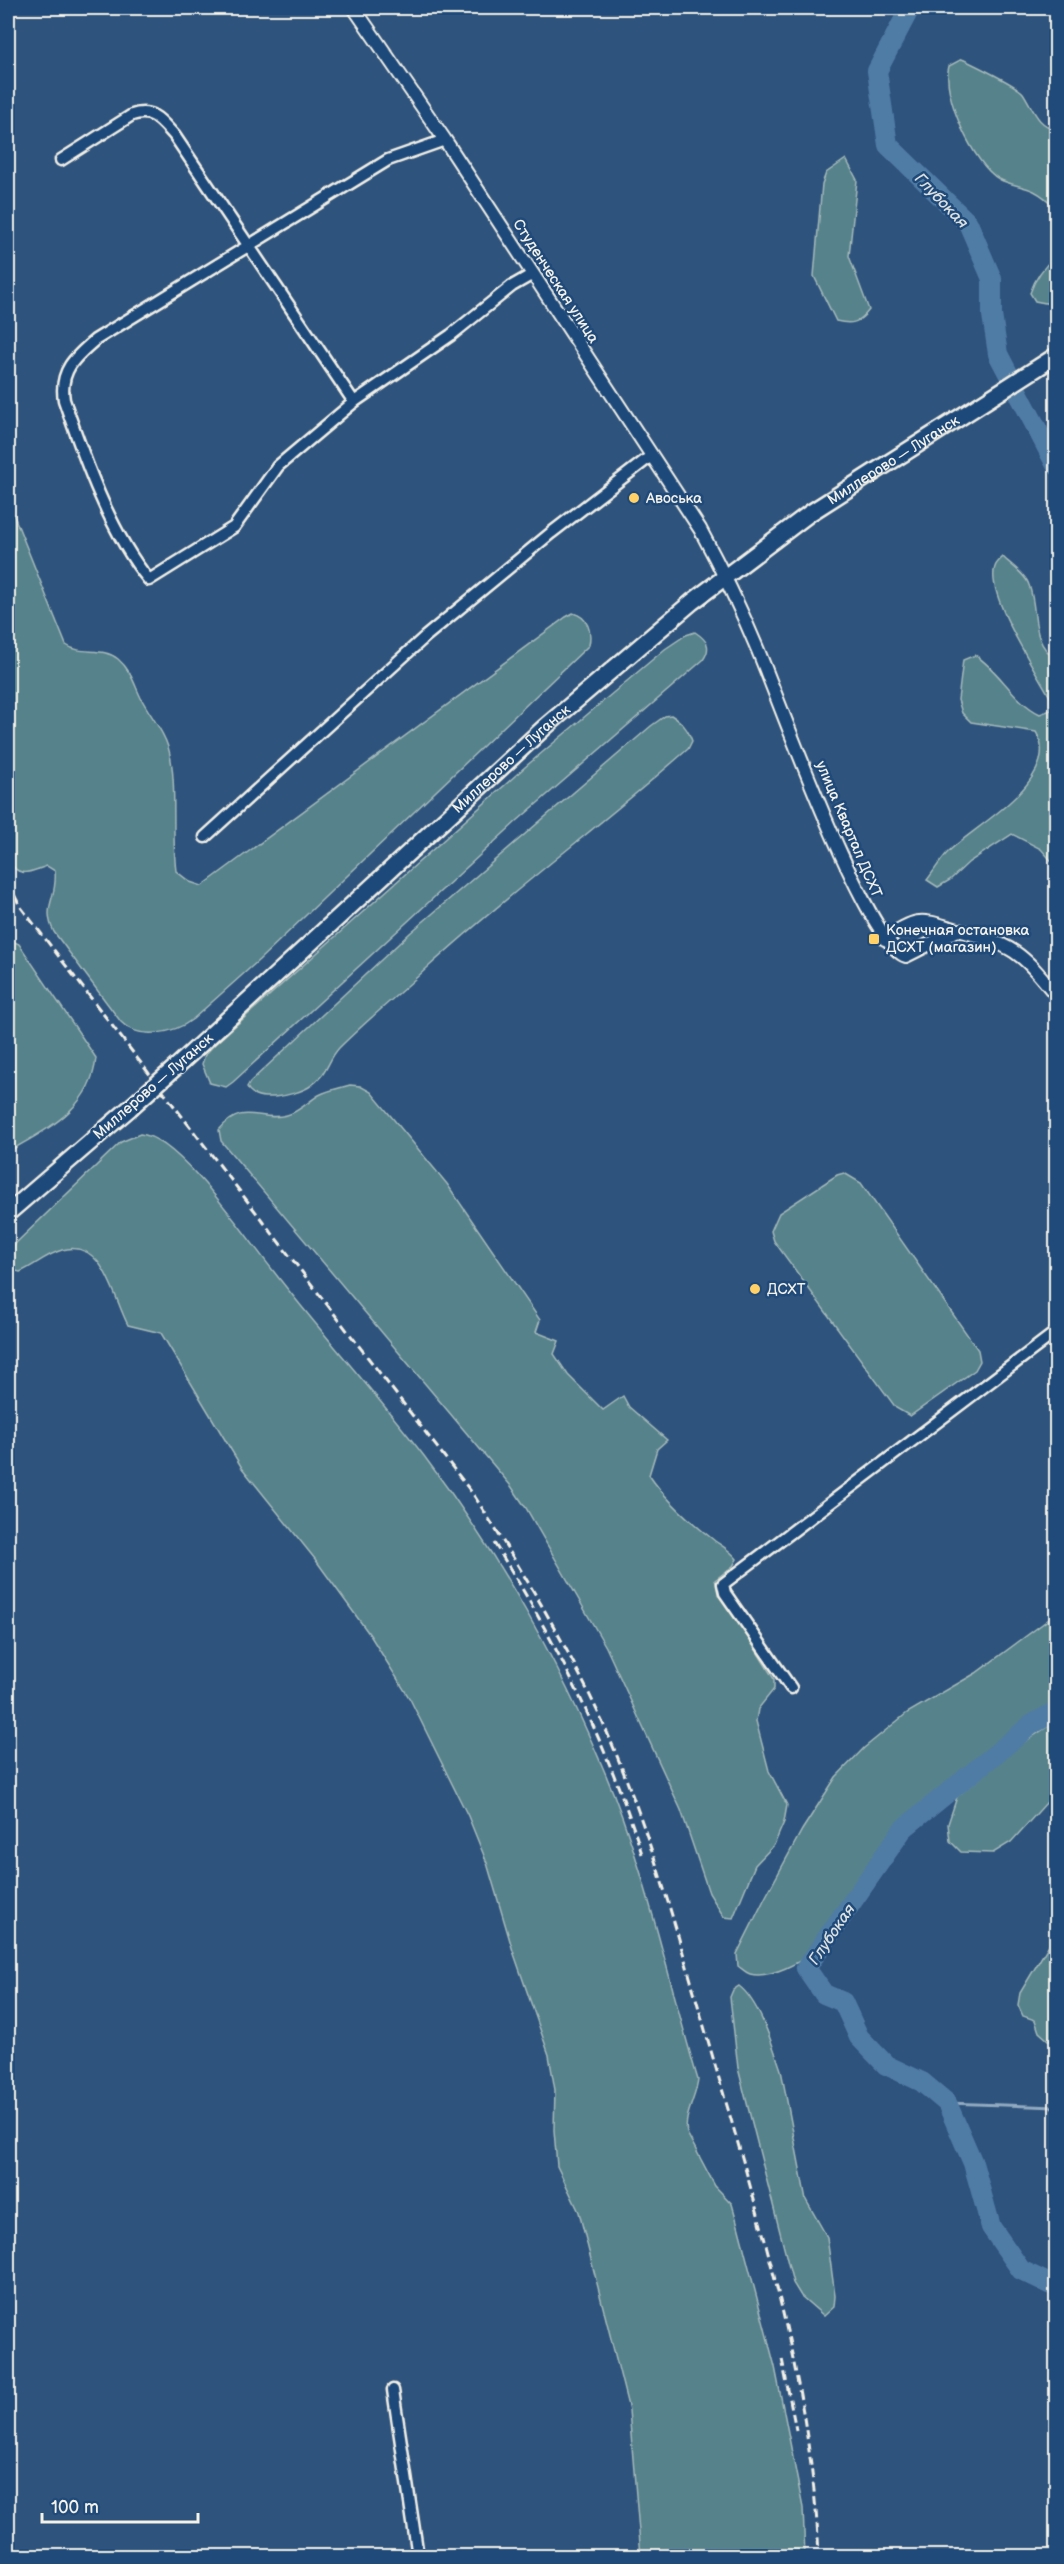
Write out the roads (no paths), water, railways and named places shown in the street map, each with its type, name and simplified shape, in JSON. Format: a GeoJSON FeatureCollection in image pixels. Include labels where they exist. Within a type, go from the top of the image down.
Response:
{"type":"FeatureCollection","features":[{"type":"Feature","properties":{"kind":"main road","name":"Миллерово — Луганск"},"geometry":{"type":"LineString","coordinates":[[8,1213],[177,1066],[545,727],[726,575],[810,513],[1056,356]]}},
{"type":"Feature","properties":{"kind":"street","name":"Студенческая улица"},"geometry":{"type":"LineString","coordinates":[[354,8],[445,140],[533,274],[700,529],[726,575]]}},
{"type":"Feature","properties":{"kind":"street"},"geometry":{"type":"LineString","coordinates":[[61,160],[132,115],[143,112],[152,113],[174,135],[354,402]]}},
{"type":"Feature","properties":{"kind":"street"},"geometry":{"type":"LineString","coordinates":[[445,140],[388,160],[95,340],[76,356],[63,376],[64,400],[120,538],[136,565],[148,580],[234,527],[278,466],[354,402],[451,334],[512,286],[533,274]]}},
{"type":"Feature","properties":{"kind":"street"},"geometry":{"type":"LineString","coordinates":[[205,837],[426,636],[551,533],[651,456]]}},
{"type":"Feature","properties":{"kind":"street","name":"улица Квартал ДСХТ"},"geometry":{"type":"LineString","coordinates":[[726,575],[847,866],[885,939]]}},
{"type":"Feature","properties":{"kind":"street"},"geometry":{"type":"LineString","coordinates":[[958,930],[906,956],[897,953],[885,939],[920,920],[975,933],[1010,946],[1027,960],[1056,995]]}},
{"type":"Feature","properties":{"kind":"street"},"geometry":{"type":"LineString","coordinates":[[791,1688],[725,1593],[723,1584],[1056,1332]]}},
{"type":"Feature","properties":{"kind":"street"},"geometry":{"type":"LineString","coordinates":[[393,2390],[418,2556]]}},
{"type":"Feature","properties":{"kind":"waterway","name":"Глубокая"},"geometry":{"type":"LineString","coordinates":[[910,8],[877,71],[888,145],[968,223],[992,279],[992,315],[998,354],[1056,465]]}},
{"type":"Feature","properties":{"kind":"waterway","name":"Глубокая"},"geometry":{"type":"LineString","coordinates":[[1056,1711],[1031,1725],[903,1829],[806,1968],[824,1994],[843,2002],[859,2037],[886,2065],[922,2082],[947,2103],[973,2163],[991,2227],[1021,2270],[1056,2287]]}},
{"type":"Feature","properties":{"kind":"waterway"},"geometry":{"type":"LineString","coordinates":[[947,2103],[1056,2107]]}},
{"type":"Feature","properties":{"kind":"railway"},"geometry":{"type":"LineString","coordinates":[[8,883],[20,906],[473,1494],[544,1609],[592,1699],[624,1774],[656,1864],[756,2206],[785,2321],[797,2380],[815,2497],[819,2556]]}},
{"type":"Feature","properties":{"kind":"railway"},"geometry":{"type":"LineString","coordinates":[[494,1543],[538,1616],[578,1694],[613,1773],[642,1854]]}},
{"type":"Feature","properties":{"kind":"railway"},"geometry":{"type":"LineString","coordinates":[[782,2359],[796,2430]]}},
{"type":"Feature","properties":{"kind":"place","name":"Авоська"},"geometry":{"type":"Point","coordinates":[634,498]}},
{"type":"Feature","properties":{"kind":"place","name":"Конечная остановка ДСХТ (магазин)"},"geometry":{"type":"Point","coordinates":[874,939]}},
{"type":"Feature","properties":{"kind":"place","name":"ДСХТ"},"geometry":{"type":"Point","coordinates":[755,1289]}}]}
